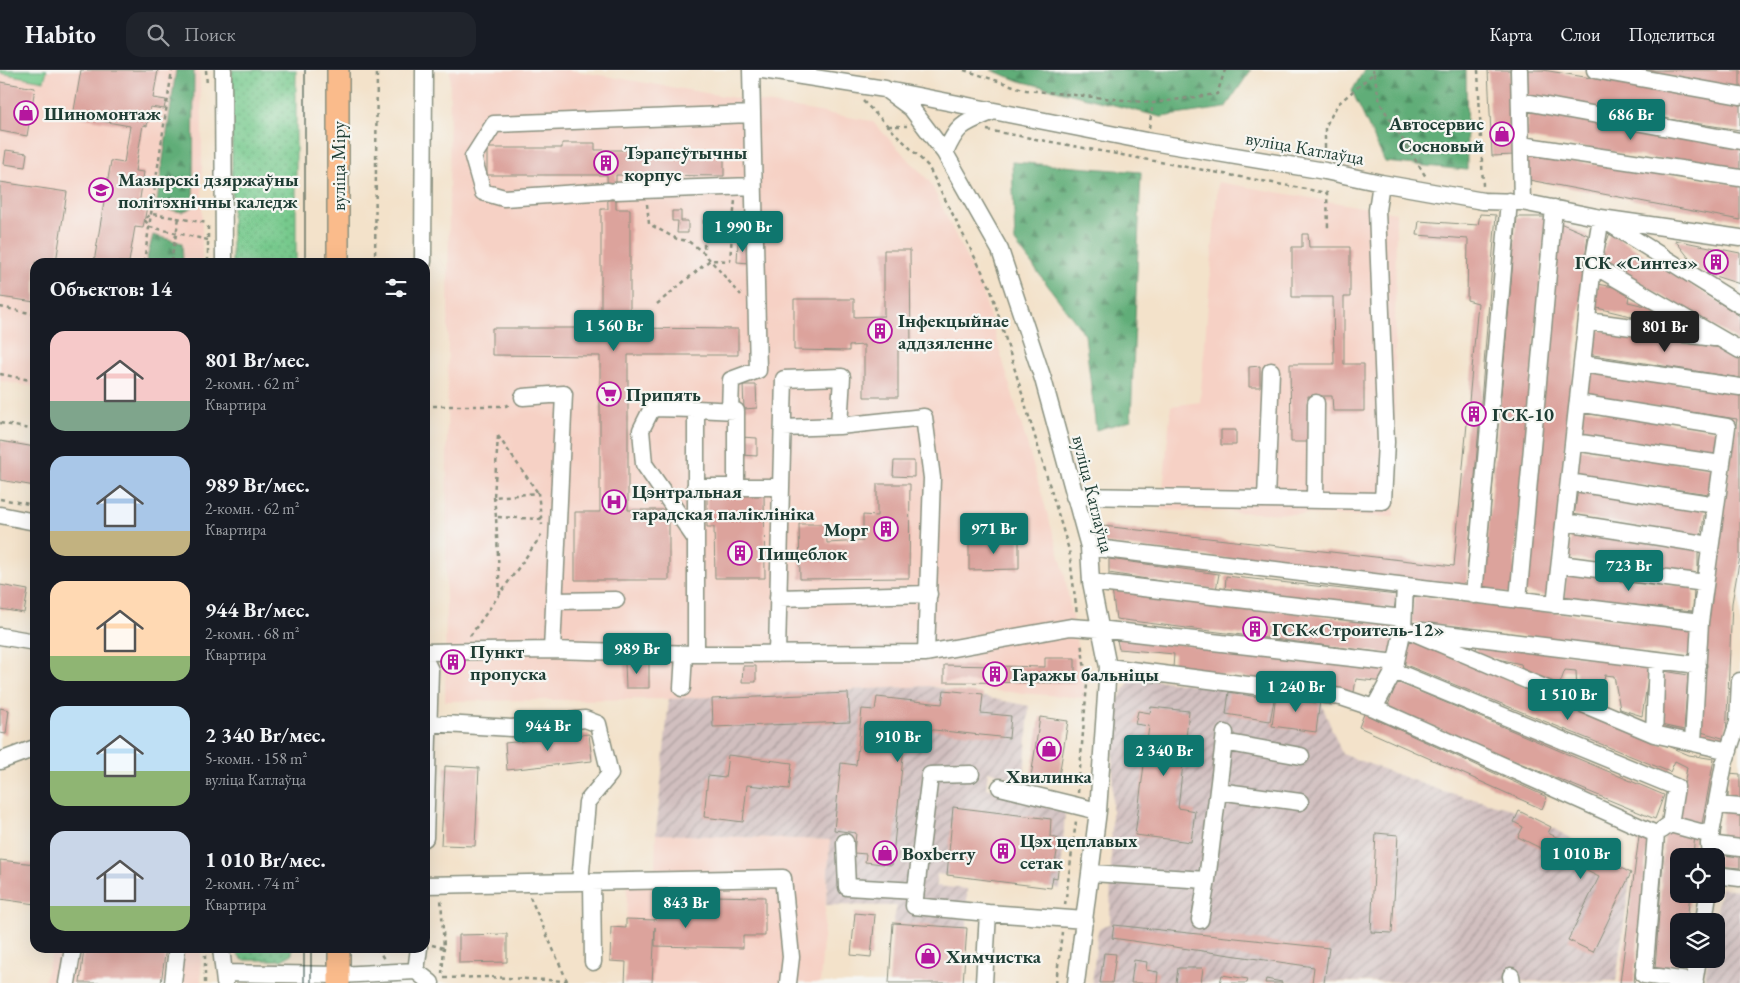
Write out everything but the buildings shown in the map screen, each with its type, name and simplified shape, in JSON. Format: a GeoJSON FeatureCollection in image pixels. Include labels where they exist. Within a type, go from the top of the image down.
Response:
{"type":"FeatureCollection","features":[{"type":"Feature","properties":{"kind":"main road","name":"вуліца Міру"},"geometry":{"type":"LineString","coordinates":[[338,70],[338,258]]}},
{"type":"Feature","properties":{"kind":"main road"},"geometry":{"type":"LineString","coordinates":[[339,953],[339,979]]}},
{"type":"Feature","properties":{"kind":"street"},"geometry":{"type":"LineString","coordinates":[[224,70],[224,258]]}},
{"type":"Feature","properties":{"kind":"street"},"geometry":{"type":"LineString","coordinates":[[423,258],[424,70]]}},
{"type":"Feature","properties":{"kind":"street"},"geometry":{"type":"LineString","coordinates":[[730,411],[731,380],[758,370],[751,70]]}},
{"type":"Feature","properties":{"kind":"street","name":"вуліца Катлаўца"},"geometry":{"type":"LineString","coordinates":[[763,70],[885,89],[1146,141],[1325,171],[1483,201],[1516,202],[1601,218],[1740,238]]}},
{"type":"Feature","properties":{"kind":"street"},"geometry":{"type":"LineString","coordinates":[[1474,595],[1521,145],[1519,70]]}},
{"type":"Feature","properties":{"kind":"street"},"geometry":{"type":"LineString","coordinates":[[1594,70],[1740,96]]}},
{"type":"Feature","properties":{"kind":"street","name":"вуліца Катлаўца"},"geometry":{"type":"LineString","coordinates":[[885,89],[911,108],[925,125],[945,153],[1000,250],[1043,379],[1089,547],[1091,582],[1108,667],[1098,811],[1076,983]]}},
{"type":"Feature","properties":{"kind":"street"},"geometry":{"type":"LineString","coordinates":[[1520,101],[1740,141]]}},
{"type":"Feature","properties":{"kind":"street"},"geometry":{"type":"LineString","coordinates":[[945,153],[954,133],[962,125],[994,111]]}},
{"type":"Feature","properties":{"kind":"street"},"geometry":{"type":"LineString","coordinates":[[751,114],[494,124],[473,157],[483,192],[504,198],[611,191],[753,186]]}},
{"type":"Feature","properties":{"kind":"street"},"geometry":{"type":"LineString","coordinates":[[1521,145],[1740,178]]}},
{"type":"Feature","properties":{"kind":"street"},"geometry":{"type":"LineString","coordinates":[[1074,496],[1383,501],[1386,442],[1377,210],[1381,183]]}},
{"type":"Feature","properties":{"kind":"street"},"geometry":{"type":"LineString","coordinates":[[1518,600],[1554,208]]}},
{"type":"Feature","properties":{"kind":"street"},"geometry":{"type":"LineString","coordinates":[[1555,605],[1593,265],[1601,218],[1740,305]]}},
{"type":"Feature","properties":{"kind":"street"},"geometry":{"type":"LineString","coordinates":[[1593,265],[1740,350]]}},
{"type":"Feature","properties":{"kind":"street"},"geometry":{"type":"LineString","coordinates":[[1587,320],[1722,339]]}},
{"type":"Feature","properties":{"kind":"street"},"geometry":{"type":"LineString","coordinates":[[1582,364],[1740,386]]}},
{"type":"Feature","properties":{"kind":"street"},"geometry":{"type":"LineString","coordinates":[[1266,499],[1271,371]]}},
{"type":"Feature","properties":{"kind":"street"},"geometry":{"type":"LineString","coordinates":[[777,654],[784,379],[842,377],[839,426]]}},
{"type":"Feature","properties":{"kind":"street"},"geometry":{"type":"LineString","coordinates":[[523,397],[564,394],[552,650]]}},
{"type":"Feature","properties":{"kind":"street"},"geometry":{"type":"LineString","coordinates":[[1315,500],[1316,403]]}},
{"type":"Feature","properties":{"kind":"street"},"geometry":{"type":"LineString","coordinates":[[1578,403],[1727,427],[1700,622],[1693,742]]}},
{"type":"Feature","properties":{"kind":"street"},"geometry":{"type":"LineString","coordinates":[[695,538],[644,464],[641,430],[652,408],[736,411],[736,486]]}},
{"type":"Feature","properties":{"kind":"street"},"geometry":{"type":"LineString","coordinates":[[682,688],[690,654],[695,538],[696,409]]}},
{"type":"Feature","properties":{"kind":"street"},"geometry":{"type":"LineString","coordinates":[[783,428],[839,426],[924,417],[932,478],[926,653]]}},
{"type":"Feature","properties":{"kind":"street"},"geometry":{"type":"LineString","coordinates":[[1574,442],[1721,464]]}},
{"type":"Feature","properties":{"kind":"street"},"geometry":{"type":"LineString","coordinates":[[1569,482],[1716,505]]}},
{"type":"Feature","properties":{"kind":"street"},"geometry":{"type":"LineString","coordinates":[[694,486],[781,487]]}},
{"type":"Feature","properties":{"kind":"street"},"geometry":{"type":"LineString","coordinates":[[0,515],[30,521]]}},
{"type":"Feature","properties":{"kind":"street"},"geometry":{"type":"LineString","coordinates":[[1565,522],[1710,545]]}},
{"type":"Feature","properties":{"kind":"street"},"geometry":{"type":"LineString","coordinates":[[1089,547],[1700,622]]}},
{"type":"Feature","properties":{"kind":"street"},"geometry":{"type":"LineString","coordinates":[[1560,564],[1705,583]]}},
{"type":"Feature","properties":{"kind":"street"},"geometry":{"type":"LineString","coordinates":[[1091,582],[1403,623],[1698,665]]}},
{"type":"Feature","properties":{"kind":"street"},"geometry":{"type":"LineString","coordinates":[[1374,708],[1395,667],[1403,623],[1405,586]]}},
{"type":"Feature","properties":{"kind":"street"},"geometry":{"type":"LineString","coordinates":[[778,598],[929,594]]}},
{"type":"Feature","properties":{"kind":"street"},"geometry":{"type":"LineString","coordinates":[[555,601],[616,600]]}},
{"type":"Feature","properties":{"kind":"street"},"geometry":{"type":"LineString","coordinates":[[1403,623],[1654,734],[1693,742],[1731,760]]}},
{"type":"Feature","properties":{"kind":"street"},"geometry":{"type":"LineString","coordinates":[[430,652],[552,650],[690,654],[926,653],[1079,628],[1099,628],[1395,667],[1676,787],[1670,824],[1656,834],[1644,975],[1694,982],[1696,968]]}},
{"type":"Feature","properties":{"kind":"street"},"geometry":{"type":"LineString","coordinates":[[0,636],[30,641]]}},
{"type":"Feature","properties":{"kind":"street"},"geometry":{"type":"LineString","coordinates":[[1654,734],[1657,660]]}},
{"type":"Feature","properties":{"kind":"street"},"geometry":{"type":"LineString","coordinates":[[1108,667],[1341,697],[1374,708],[1656,834]]}},
{"type":"Feature","properties":{"kind":"street"},"geometry":{"type":"LineString","coordinates":[[1710,845],[1717,805],[1731,760],[1739,722],[1740,682]]}},
{"type":"Feature","properties":{"kind":"street"},"geometry":{"type":"LineString","coordinates":[[430,723],[512,728],[585,720],[598,724],[610,774],[587,802],[586,882],[593,962]]}},
{"type":"Feature","properties":{"kind":"street"},"geometry":{"type":"LineString","coordinates":[[1200,920],[1207,880],[1225,737],[1301,756]]}},
{"type":"Feature","properties":{"kind":"street"},"geometry":{"type":"LineString","coordinates":[[0,761],[30,750]]}},
{"type":"Feature","properties":{"kind":"street"},"geometry":{"type":"LineString","coordinates":[[971,774],[930,775],[914,906],[1085,920]]}},
{"type":"Feature","properties":{"kind":"street"},"geometry":{"type":"LineString","coordinates":[[1000,787],[1098,811]]}},
{"type":"Feature","properties":{"kind":"street"},"geometry":{"type":"LineString","coordinates":[[1218,791],[1300,802]]}},
{"type":"Feature","properties":{"kind":"street"},"geometry":{"type":"LineString","coordinates":[[1717,805],[1740,807]]}},
{"type":"Feature","properties":{"kind":"street"},"geometry":{"type":"LineString","coordinates":[[1670,824],[1710,845],[1740,848]]}},
{"type":"Feature","properties":{"kind":"street"},"geometry":{"type":"LineString","coordinates":[[845,842],[848,887],[916,891]]}},
{"type":"Feature","properties":{"kind":"street"},"geometry":{"type":"LineString","coordinates":[[1091,873],[1207,880]]}},
{"type":"Feature","properties":{"kind":"street"},"geometry":{"type":"LineString","coordinates":[[1725,876],[1740,878]]}},
{"type":"Feature","properties":{"kind":"street"},"geometry":{"type":"LineString","coordinates":[[433,884],[783,878],[791,957],[788,983]]}},
{"type":"Feature","properties":{"kind":"street"},"geometry":{"type":"LineString","coordinates":[[984,983],[988,913]]}},
{"type":"Feature","properties":{"kind":"street"},"geometry":{"type":"LineString","coordinates":[[67,983],[72,953]]}},
{"type":"Feature","properties":{"kind":"street"},"geometry":{"type":"LineString","coordinates":[[173,983],[176,953]]}},
{"type":"Feature","properties":{"kind":"street"},"geometry":{"type":"LineString","coordinates":[[222,953],[225,978],[391,978],[416,971],[436,980]]}},
{"type":"Feature","properties":{"kind":"street"},"geometry":{"type":"LineString","coordinates":[[416,971],[418,953]]}},
{"type":"Feature","properties":{"kind":"path"},"geometry":{"type":"LineString","coordinates":[[145,258],[172,70]]}},
{"type":"Feature","properties":{"kind":"path"},"geometry":{"type":"LineString","coordinates":[[375,258],[377,70]]}},
{"type":"Feature","properties":{"kind":"path"},"geometry":{"type":"LineString","coordinates":[[964,70],[1026,90],[1153,103],[1217,94],[1225,70]]}},
{"type":"Feature","properties":{"kind":"path"},"geometry":{"type":"LineString","coordinates":[[1478,70],[1483,201]]}},
{"type":"Feature","properties":{"kind":"path"},"geometry":{"type":"LineString","coordinates":[[1325,171],[1325,127],[1338,104],[1373,71]]}},
{"type":"Feature","properties":{"kind":"path"},"geometry":{"type":"LineString","coordinates":[[1373,71],[1380,103],[1437,192]]}},
{"type":"Feature","properties":{"kind":"path"},"geometry":{"type":"LineString","coordinates":[[846,83],[928,166],[990,288],[1069,550],[1087,684],[1078,806],[1056,983]]}},
{"type":"Feature","properties":{"kind":"path"},"geometry":{"type":"LineString","coordinates":[[1146,141],[1153,103]]}},
{"type":"Feature","properties":{"kind":"path"},"geometry":{"type":"LineString","coordinates":[[888,126],[925,125]]}},
{"type":"Feature","properties":{"kind":"path"},"geometry":{"type":"LineString","coordinates":[[962,125],[1327,193],[1328,228]]}},
{"type":"Feature","properties":{"kind":"path"},"geometry":{"type":"LineString","coordinates":[[657,304],[710,260],[730,261],[735,187]]}},
{"type":"Feature","properties":{"kind":"path"},"geometry":{"type":"LineString","coordinates":[[646,191],[649,224],[677,239],[688,241],[704,253],[757,314]]}},
{"type":"Feature","properties":{"kind":"path"},"geometry":{"type":"LineString","coordinates":[[208,223],[152,214],[144,219],[150,227],[208,240]]}},
{"type":"Feature","properties":{"kind":"path"},"geometry":{"type":"LineString","coordinates":[[172,258],[179,218]]}},
{"type":"Feature","properties":{"kind":"path"},"geometry":{"type":"LineString","coordinates":[[704,253],[704,218],[733,221]]}},
{"type":"Feature","properties":{"kind":"path"},"geometry":{"type":"LineString","coordinates":[[0,308],[30,313]]}},
{"type":"Feature","properties":{"kind":"path"},"geometry":{"type":"LineString","coordinates":[[0,374],[30,380]]}},
{"type":"Feature","properties":{"kind":"path"},"geometry":{"type":"LineString","coordinates":[[430,406],[506,406],[523,397]]}},
{"type":"Feature","properties":{"kind":"path"},"geometry":{"type":"LineString","coordinates":[[0,423],[30,429]]}},
{"type":"Feature","properties":{"kind":"path"},"geometry":{"type":"LineString","coordinates":[[458,652],[500,595],[543,532],[538,493],[498,436],[494,498],[500,595]]}},
{"type":"Feature","properties":{"kind":"path"},"geometry":{"type":"LineString","coordinates":[[494,498],[538,493]]}},
{"type":"Feature","properties":{"kind":"path"},"geometry":{"type":"LineString","coordinates":[[0,498],[30,504]]}},
{"type":"Feature","properties":{"kind":"path"},"geometry":{"type":"LineString","coordinates":[[496,517],[542,519]]}},
{"type":"Feature","properties":{"kind":"path"},"geometry":{"type":"LineString","coordinates":[[436,980],[498,977],[568,982],[524,881]]}},
{"type":"Feature","properties":{"kind":"path"},"geometry":{"type":"LineString","coordinates":[[433,884],[444,948],[436,980]]}},
{"type":"Feature","properties":{"kind":"path"},"geometry":{"type":"LineString","coordinates":[[430,945],[444,948]]}},
{"type":"Feature","properties":{"kind":"path"},"geometry":{"type":"LineString","coordinates":[[205,953],[205,983]]}},
{"type":"Feature","properties":{"kind":"path"},"geometry":{"type":"LineString","coordinates":[[498,977],[498,983]]}},
{"type":"Feature","properties":{"kind":"path"},"geometry":{"type":"LineString","coordinates":[[436,980],[441,983]]}},
{"type":"Feature","properties":{"kind":"shaded area","name":"Мазырскі дзяржаўны політэхнічны каледж"},"geometry":{"type":"Polygon","coordinates":[[[0,70],[199,70],[202,117],[202,258],[30,258],[30,386],[0,381],[0,70]]]}},
{"type":"Feature","properties":{"kind":"shaded area"},"geometry":{"type":"Polygon","coordinates":[[[450,70],[570,70],[872,121],[930,182],[983,293],[1064,571],[1086,698],[929,686],[669,699],[445,701],[450,70]]]}},
{"type":"Feature","properties":{"kind":"shaded area"},"geometry":{"type":"Polygon","coordinates":[[[1218,182],[1396,213],[1394,517],[1161,510],[1171,406],[1200,402],[1218,182]]]}},
{"type":"Feature","properties":{"kind":"shaded area"},"geometry":{"type":"Polygon","coordinates":[[[1132,677],[1320,700],[1342,754],[1439,790],[1519,811],[1631,873],[1616,981],[1092,983],[1098,930],[1110,923],[1114,706],[1132,677]]]}},
{"type":"Feature","properties":{"kind":"shaded area"},"geometry":{"type":"Polygon","coordinates":[[[929,686],[1029,706],[1024,781],[988,771],[986,788],[1065,812],[1060,889],[937,874],[936,886],[967,889],[967,928],[893,923],[897,906],[826,905],[830,840],[656,834],[669,699],[929,686]]]}},
{"type":"Feature","properties":{"kind":"shaded area"},"geometry":{"type":"Polygon","coordinates":[[[656,834],[830,840],[820,983],[625,983],[626,962],[610,961],[611,927],[626,928],[628,868],[655,868],[656,834]]]}},
{"type":"Feature","properties":{"kind":"shaded area"},"geometry":{"type":"Polygon","coordinates":[[[1725,888],[1740,890],[1740,983],[1704,983],[1706,968],[1725,968],[1725,913],[1716,913],[1718,903],[1725,903],[1725,888]]]}},
{"type":"Feature","properties":{"kind":"shaded area"},"geometry":{"type":"Polygon","coordinates":[[[52,953],[201,953],[201,983],[44,983],[52,953]]]}},
{"type":"Feature","properties":{"kind":"green space"},"geometry":{"type":"Polygon","coordinates":[[[0,70],[47,70],[44,81],[0,73],[0,70]]]}},
{"type":"Feature","properties":{"kind":"green space"},"geometry":{"type":"Polygon","coordinates":[[[176,70],[194,70],[193,207],[182,212],[160,208],[157,201],[176,70]]]}},
{"type":"Feature","properties":{"kind":"green space"},"geometry":{"type":"Polygon","coordinates":[[[232,70],[296,70],[296,258],[232,258],[232,70]]]}},
{"type":"Feature","properties":{"kind":"green space"},"geometry":{"type":"Polygon","coordinates":[[[991,70],[1251,70],[1225,108],[1161,117],[1020,81],[991,70]]]}},
{"type":"Feature","properties":{"kind":"green space"},"geometry":{"type":"Polygon","coordinates":[[[1364,70],[1466,70],[1467,170],[1385,162],[1352,91],[1364,70]]]}},
{"type":"Feature","properties":{"kind":"green space"},"geometry":{"type":"Polygon","coordinates":[[[1012,162],[1141,172],[1131,420],[1096,430],[1085,335],[1015,242],[1012,162]]]}},
{"type":"Feature","properties":{"kind":"green space"},"geometry":{"type":"Polygon","coordinates":[[[153,235],[182,243],[183,258],[147,258],[153,235]]]}},
{"type":"Feature","properties":{"kind":"green space"},"geometry":{"type":"Polygon","coordinates":[[[237,953],[292,953],[281,960],[243,960],[237,953]]]}},
{"type":"Feature","properties":{"kind":"tram line"},"geometry":{"type":"LineString","coordinates":[[305,70],[305,258]]}},
{"type":"Feature","properties":{"kind":"tram line"},"geometry":{"type":"LineString","coordinates":[[304,953],[304,983]]}},
{"type":"Feature","properties":{"kind":"tram line"},"geometry":{"type":"LineString","coordinates":[[311,953],[311,983]]}},
{"type":"Feature","properties":{"kind":"place","name":"Шиномонтаж"},"geometry":{"type":"Point","coordinates":[26,113]}},
{"type":"Feature","properties":{"kind":"place","name":"Автосервис Сосновый"},"geometry":{"type":"Point","coordinates":[1502,134]}},
{"type":"Feature","properties":{"kind":"place","name":"Тэрапеўтычны корпус"},"geometry":{"type":"Point","coordinates":[606,163]}},
{"type":"Feature","properties":{"kind":"place","name":"Мазырскі дзяржаўны політэхнічны каледж"},"geometry":{"type":"Point","coordinates":[101,190]}},
{"type":"Feature","properties":{"kind":"place","name":"ГСК «Синтез»"},"geometry":{"type":"Point","coordinates":[1716,262]}},
{"type":"Feature","properties":{"kind":"place","name":"Інфекцыйнае аддзяленне"},"geometry":{"type":"Point","coordinates":[880,331]}},
{"type":"Feature","properties":{"kind":"place","name":"Припять"},"geometry":{"type":"Point","coordinates":[609,394]}},
{"type":"Feature","properties":{"kind":"place","name":"ГСК-10"},"geometry":{"type":"Point","coordinates":[1474,414]}},
{"type":"Feature","properties":{"kind":"place","name":"Цэнтральная гарадская паліклініка"},"geometry":{"type":"Point","coordinates":[614,502]}},
{"type":"Feature","properties":{"kind":"place","name":"Морг"},"geometry":{"type":"Point","coordinates":[886,529]}},
{"type":"Feature","properties":{"kind":"place","name":"Пищеблок"},"geometry":{"type":"Point","coordinates":[740,553]}},
{"type":"Feature","properties":{"kind":"place","name":"ГСК«Строитель-12»"},"geometry":{"type":"Point","coordinates":[1255,629]}},
{"type":"Feature","properties":{"kind":"place","name":"Пункт пропуска"},"geometry":{"type":"Point","coordinates":[453,662]}},
{"type":"Feature","properties":{"kind":"place","name":"Гаражы бальніцы"},"geometry":{"type":"Point","coordinates":[995,674]}},
{"type":"Feature","properties":{"kind":"place","name":"Хвилинка"},"geometry":{"type":"Point","coordinates":[1049,749]}},
{"type":"Feature","properties":{"kind":"place","name":"Цэх цеплавых сетак"},"geometry":{"type":"Point","coordinates":[1003,851]}},
{"type":"Feature","properties":{"kind":"place","name":"Boxberry"},"geometry":{"type":"Point","coordinates":[885,853]}},
{"type":"Feature","properties":{"kind":"place","name":"Химчистка"},"geometry":{"type":"Point","coordinates":[928,956]}}]}
